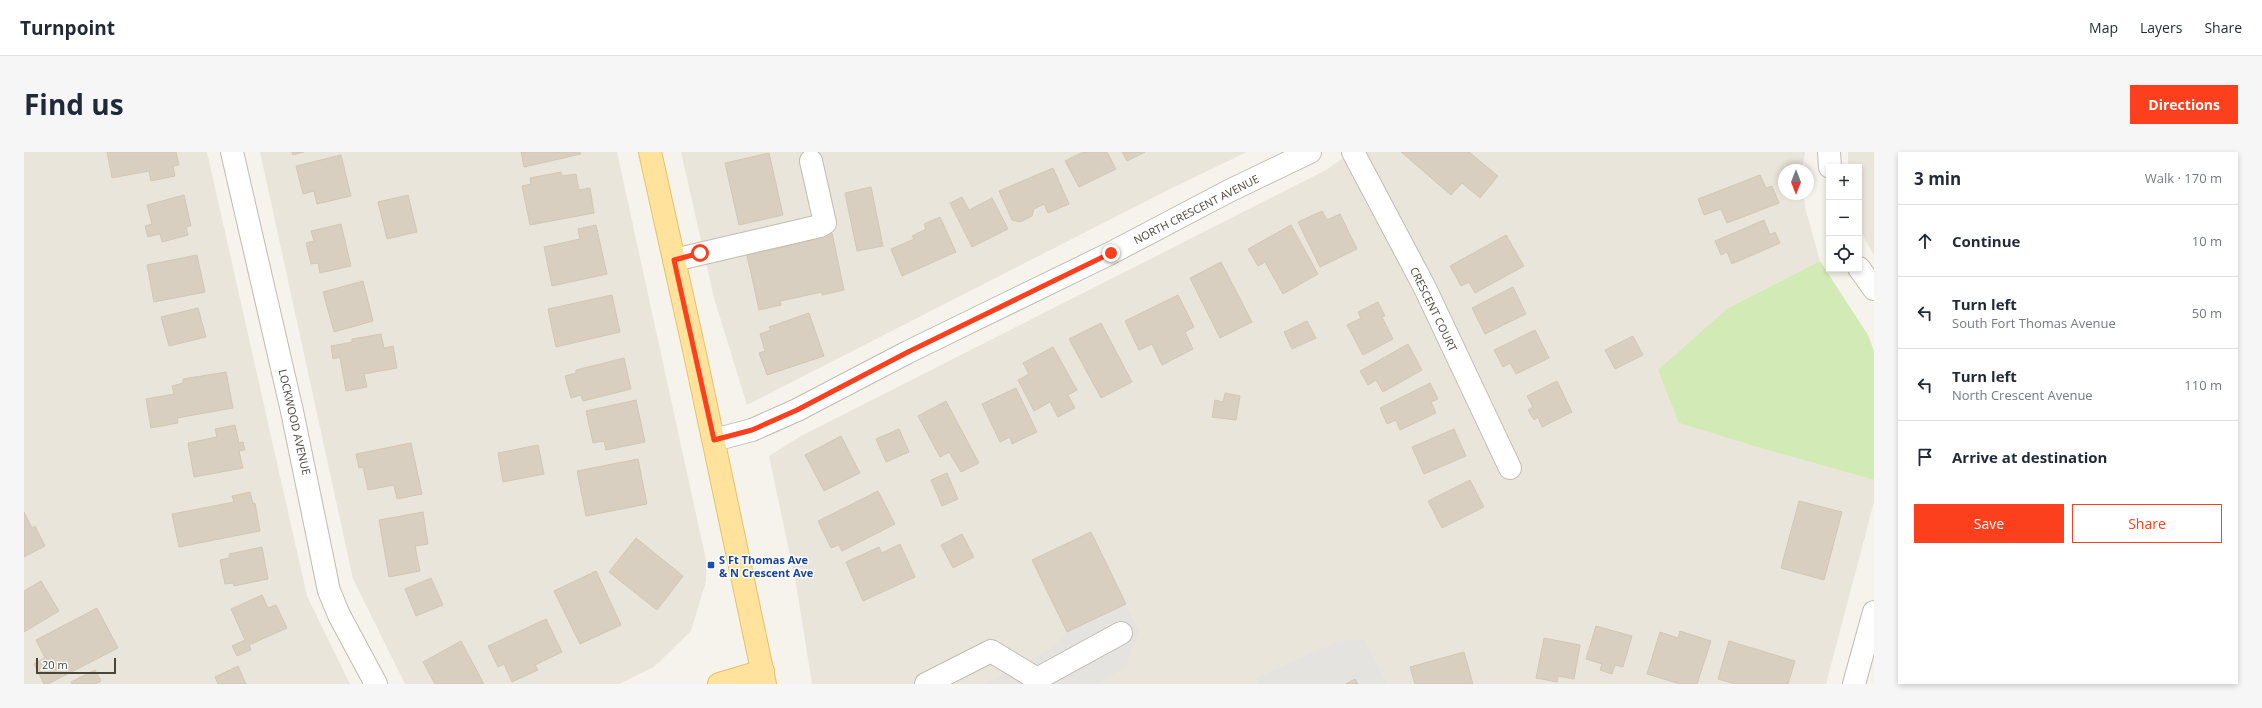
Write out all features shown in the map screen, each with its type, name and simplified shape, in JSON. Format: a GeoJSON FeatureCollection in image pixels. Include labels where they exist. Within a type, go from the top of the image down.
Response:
{"type":"FeatureCollection","features":[{"type":"Feature","properties":{"kind":"main road"},"geometry":{"type":"LineString","coordinates":[[650,152],[714,440],[764,677],[719,684]]}},
{"type":"Feature","properties":{"kind":"street","name":"LOCKWOOD AVENUE"},"geometry":{"type":"LineString","coordinates":[[232,152],[297,432],[329,591],[339,615],[376,684]]}},
{"type":"Feature","properties":{"kind":"street","name":"NORTH CRESCENT AVENUE"},"geometry":{"type":"LineString","coordinates":[[714,440],[752,430],[797,410],[908,352],[1111,253],[1229,191],[1310,152]]}},
{"type":"Feature","properties":{"kind":"street","name":"CRESCENT COURT"},"geometry":{"type":"LineString","coordinates":[[1353,152],[1425,288],[1510,468]]}},
{"type":"Feature","properties":{"kind":"street"},"geometry":{"type":"LineString","coordinates":[[1829,152],[1830,164]]}},
{"type":"Feature","properties":{"kind":"street"},"geometry":{"type":"LineString","coordinates":[[674,260],[820,226],[825,223],[811,161]]}},
{"type":"Feature","properties":{"kind":"street"},"geometry":{"type":"LineString","coordinates":[[1862,272],[1874,289]]}},
{"type":"Feature","properties":{"kind":"street"},"geometry":{"type":"LineString","coordinates":[[1854,684],[1874,612]]}},
{"type":"Feature","properties":{"kind":"street"},"geometry":{"type":"LineString","coordinates":[[926,684],[992,652],[1037,679],[1120,633]]}},
{"type":"Feature","properties":{"kind":"shaded area"},"geometry":{"type":"Polygon","coordinates":[[[24,152],[207,152],[307,596],[350,684],[24,684],[24,152]]]}},
{"type":"Feature","properties":{"kind":"shaded area"},"geometry":{"type":"Polygon","coordinates":[[[260,152],[617,152],[706,560],[706,581],[691,631],[654,667],[619,684],[405,684],[353,579],[260,152]]]}},
{"type":"Feature","properties":{"kind":"shaded area"},"geometry":{"type":"Polygon","coordinates":[[[681,152],[1247,152],[1168,190],[747,405],[714,298],[681,152]]]}},
{"type":"Feature","properties":{"kind":"shaded area"},"geometry":{"type":"Polygon","coordinates":[[[1352,152],[1805,152],[1803,164],[1778,164],[1778,200],[1804,200],[1805,207],[1820,261],[1728,308],[1679,423],[1760,448],[1874,480],[1874,502],[1826,684],[812,684],[796,584],[769,456],[801,436],[1326,170],[1352,152]]]}},
{"type":"Feature","properties":{"kind":"shaded area"},"geometry":{"type":"Polygon","coordinates":[[[1848,152],[1874,152],[1874,255],[1862,234],[1862,164],[1848,164],[1848,152]]]}},
{"type":"Feature","properties":{"kind":"shaded area"},"geometry":{"type":"Polygon","coordinates":[[[1126,604],[1139,631],[1126,666],[1097,684],[985,684],[1051,649],[1067,632],[1126,604]]]}},
{"type":"Feature","properties":{"kind":"shaded area"},"geometry":{"type":"Polygon","coordinates":[[[1341,640],[1365,640],[1387,684],[1358,684],[1355,679],[1346,684],[1259,684],[1256,678],[1341,640]]]}},
{"type":"Feature","properties":{"kind":"green space"},"geometry":{"type":"Polygon","coordinates":[[[1820,261],[1868,335],[1874,351],[1874,480],[1760,448],[1679,423],[1658,370],[1728,308],[1820,261]]]}},
{"type":"Feature","properties":{"kind":"building"},"geometry":{"type":"Polygon","coordinates":[[[107,152],[176,152],[179,165],[173,166],[175,176],[151,181],[149,171],[112,178],[107,152]]]}},
{"type":"Feature","properties":{"kind":"building"},"geometry":{"type":"Polygon","coordinates":[[[292,152],[304,152],[293,155],[292,152]]]}},
{"type":"Feature","properties":{"kind":"building"},"geometry":{"type":"Polygon","coordinates":[[[521,152],[580,152],[581,154],[524,167],[521,152]]]}},
{"type":"Feature","properties":{"kind":"building"},"geometry":{"type":"Polygon","coordinates":[[[1083,152],[1107,152],[1116,169],[1079,187],[1065,161],[1083,152]]]}},
{"type":"Feature","properties":{"kind":"building"},"geometry":{"type":"Polygon","coordinates":[[[1122,152],[1145,152],[1127,161],[1122,152]]]}},
{"type":"Feature","properties":{"kind":"building"},"geometry":{"type":"Polygon","coordinates":[[[1401,152],[1469,152],[1498,176],[1480,198],[1462,183],[1451,195],[1401,152]]]}},
{"type":"Feature","properties":{"kind":"building"},"geometry":{"type":"Polygon","coordinates":[[[769,153],[783,215],[739,225],[725,163],[769,153]]]}},
{"type":"Feature","properties":{"kind":"building"},"geometry":{"type":"Polygon","coordinates":[[[341,155],[351,196],[317,204],[314,191],[303,194],[296,166],[341,155]]]}},
{"type":"Feature","properties":{"kind":"building"},"geometry":{"type":"Polygon","coordinates":[[[1053,168],[1069,204],[1048,213],[1044,204],[1034,209],[1032,216],[1020,222],[1012,220],[999,191],[1053,168]]]}},
{"type":"Feature","properties":{"kind":"building"},"geometry":{"type":"Polygon","coordinates":[[[561,172],[562,176],[576,174],[579,190],[590,188],[594,213],[530,225],[522,186],[531,184],[530,178],[561,172]]]}},
{"type":"Feature","properties":{"kind":"building"},"geometry":{"type":"Polygon","coordinates":[[[1760,175],[1766,188],[1772,186],[1779,203],[1727,223],[1721,209],[1704,215],[1698,199],[1760,175]]]}},
{"type":"Feature","properties":{"kind":"building"},"geometry":{"type":"Polygon","coordinates":[[[871,187],[883,246],[857,251],[845,193],[871,187]]]}},
{"type":"Feature","properties":{"kind":"building"},"geometry":{"type":"Polygon","coordinates":[[[184,195],[191,226],[186,227],[188,235],[162,242],[160,234],[148,237],[145,226],[152,224],[147,205],[184,195]]]}},
{"type":"Feature","properties":{"kind":"building"},"geometry":{"type":"Polygon","coordinates":[[[408,195],[417,232],[387,239],[378,202],[408,195]]]}},
{"type":"Feature","properties":{"kind":"building"},"geometry":{"type":"Polygon","coordinates":[[[962,197],[969,210],[992,198],[1008,229],[972,247],[950,203],[962,197]]]}},
{"type":"Feature","properties":{"kind":"building"},"geometry":{"type":"Polygon","coordinates":[[[1322,211],[1327,220],[1340,214],[1357,249],[1320,267],[1298,222],[1322,211]]]}},
{"type":"Feature","properties":{"kind":"building"},"geometry":{"type":"Polygon","coordinates":[[[940,217],[956,252],[902,276],[891,249],[914,239],[912,236],[926,229],[924,224],[940,217]]]}},
{"type":"Feature","properties":{"kind":"building"},"geometry":{"type":"Polygon","coordinates":[[[1764,220],[1770,235],[1775,232],[1780,243],[1732,264],[1727,252],[1721,255],[1715,241],[1764,220]]]}},
{"type":"Feature","properties":{"kind":"building"},"geometry":{"type":"Polygon","coordinates":[[[341,224],[351,266],[320,273],[318,263],[311,264],[306,243],[314,241],[311,231],[341,224]]]}},
{"type":"Feature","properties":{"kind":"building"},"geometry":{"type":"Polygon","coordinates":[[[596,225],[607,274],[552,286],[544,247],[580,239],[578,229],[596,225]]]}},
{"type":"Feature","properties":{"kind":"building"},"geometry":{"type":"Polygon","coordinates":[[[1291,225],[1318,274],[1283,294],[1265,262],[1258,266],[1248,249],[1291,225]]]}},
{"type":"Feature","properties":{"kind":"building"},"geometry":{"type":"Polygon","coordinates":[[[832,233],[844,290],[822,295],[822,292],[780,301],[781,305],[759,310],[746,251],[766,247],[767,251],[810,241],[810,238],[832,233]]]}},
{"type":"Feature","properties":{"kind":"building"},"geometry":{"type":"Polygon","coordinates":[[[1506,235],[1524,266],[1475,293],[1469,282],[1461,286],[1450,266],[1506,235]]]}},
{"type":"Feature","properties":{"kind":"building"},"geometry":{"type":"Polygon","coordinates":[[[197,255],[205,292],[154,302],[147,265],[197,255]]]}},
{"type":"Feature","properties":{"kind":"building"},"geometry":{"type":"Polygon","coordinates":[[[1221,262],[1252,322],[1220,338],[1190,278],[1221,262]]]}},
{"type":"Feature","properties":{"kind":"building"},"geometry":{"type":"Polygon","coordinates":[[[363,281],[373,321],[334,332],[323,292],[363,281]]]}},
{"type":"Feature","properties":{"kind":"building"},"geometry":{"type":"Polygon","coordinates":[[[1513,287],[1526,314],[1485,334],[1472,308],[1513,287]]]}},
{"type":"Feature","properties":{"kind":"building"},"geometry":{"type":"Polygon","coordinates":[[[612,295],[620,332],[556,347],[548,309],[612,295]]]}},
{"type":"Feature","properties":{"kind":"building"},"geometry":{"type":"Polygon","coordinates":[[[1178,295],[1194,327],[1185,332],[1193,349],[1162,365],[1152,344],[1139,350],[1125,321],[1178,295]]]}},
{"type":"Feature","properties":{"kind":"building"},"geometry":{"type":"Polygon","coordinates":[[[1378,302],[1385,316],[1382,317],[1393,339],[1363,355],[1347,325],[1361,318],[1358,312],[1378,302]]]}},
{"type":"Feature","properties":{"kind":"building"},"geometry":{"type":"Polygon","coordinates":[[[198,308],[206,337],[169,346],[161,317],[198,308]]]}},
{"type":"Feature","properties":{"kind":"building"},"geometry":{"type":"Polygon","coordinates":[[[809,313],[824,356],[767,375],[759,353],[765,351],[760,334],[771,330],[769,327],[809,313]]]}},
{"type":"Feature","properties":{"kind":"building"},"geometry":{"type":"Polygon","coordinates":[[[1307,321],[1316,338],[1292,349],[1284,332],[1307,321]]]}},
{"type":"Feature","properties":{"kind":"building"},"geometry":{"type":"Polygon","coordinates":[[[1101,323],[1132,382],[1101,398],[1069,339],[1101,323]]]}},
{"type":"Feature","properties":{"kind":"building"},"geometry":{"type":"Polygon","coordinates":[[[1535,330],[1549,358],[1516,374],[1510,363],[1503,367],[1494,350],[1535,330]]]}},
{"type":"Feature","properties":{"kind":"building"},"geometry":{"type":"Polygon","coordinates":[[[381,334],[384,348],[393,346],[397,368],[364,374],[367,387],[346,391],[340,357],[333,359],[331,346],[352,342],[352,339],[381,334]]]}},
{"type":"Feature","properties":{"kind":"building"},"geometry":{"type":"Polygon","coordinates":[[[1633,336],[1643,355],[1615,369],[1605,350],[1633,336]]]}},
{"type":"Feature","properties":{"kind":"building"},"geometry":{"type":"Polygon","coordinates":[[[1408,344],[1422,370],[1383,392],[1376,380],[1368,385],[1360,371],[1408,344]]]}},
{"type":"Feature","properties":{"kind":"building"},"geometry":{"type":"Polygon","coordinates":[[[1053,347],[1077,390],[1068,395],[1075,408],[1058,417],[1050,402],[1034,411],[1018,380],[1029,374],[1023,363],[1053,347]]]}},
{"type":"Feature","properties":{"kind":"building"},"geometry":{"type":"Polygon","coordinates":[[[624,358],[631,389],[583,401],[581,395],[571,398],[565,376],[576,373],[576,370],[624,358]]]}},
{"type":"Feature","properties":{"kind":"building"},"geometry":{"type":"Polygon","coordinates":[[[226,372],[233,408],[177,418],[178,423],[151,428],[146,399],[174,394],[172,386],[183,383],[183,379],[226,372]]]}},
{"type":"Feature","properties":{"kind":"building"},"geometry":{"type":"Polygon","coordinates":[[[1557,381],[1572,412],[1542,427],[1538,417],[1534,420],[1528,410],[1533,407],[1527,396],[1557,381]]]}},
{"type":"Feature","properties":{"kind":"building"},"geometry":{"type":"Polygon","coordinates":[[[1430,383],[1438,399],[1431,402],[1436,413],[1400,430],[1396,420],[1387,424],[1380,408],[1430,383]]]}},
{"type":"Feature","properties":{"kind":"building"},"geometry":{"type":"Polygon","coordinates":[[[1016,388],[1037,432],[1012,444],[1010,437],[1000,442],[982,404],[1016,388]]]}},
{"type":"Feature","properties":{"kind":"building"},"geometry":{"type":"Polygon","coordinates":[[[1225,393],[1240,396],[1236,420],[1212,417],[1215,400],[1223,402],[1225,393]]]}},
{"type":"Feature","properties":{"kind":"building"},"geometry":{"type":"Polygon","coordinates":[[[636,400],[645,442],[606,450],[604,441],[593,443],[586,411],[636,400]]]}},
{"type":"Feature","properties":{"kind":"building"},"geometry":{"type":"Polygon","coordinates":[[[946,401],[979,463],[961,472],[949,452],[940,457],[918,416],[946,401]]]}},
{"type":"Feature","properties":{"kind":"building"},"geometry":{"type":"Polygon","coordinates":[[[235,425],[239,443],[243,442],[245,450],[239,451],[243,468],[194,477],[188,443],[217,437],[215,429],[235,425]]]}},
{"type":"Feature","properties":{"kind":"building"},"geometry":{"type":"Polygon","coordinates":[[[899,429],[909,452],[886,462],[876,439],[899,429]]]}},
{"type":"Feature","properties":{"kind":"building"},"geometry":{"type":"Polygon","coordinates":[[[1454,429],[1466,456],[1424,474],[1412,447],[1454,429]]]}},
{"type":"Feature","properties":{"kind":"building"},"geometry":{"type":"Polygon","coordinates":[[[841,436],[860,473],[824,491],[805,455],[841,436]]]}},
{"type":"Feature","properties":{"kind":"building"},"geometry":{"type":"Polygon","coordinates":[[[411,443],[422,494],[397,499],[394,485],[368,490],[363,467],[359,468],[356,454],[411,443]]]}},
{"type":"Feature","properties":{"kind":"building"},"geometry":{"type":"Polygon","coordinates":[[[538,445],[544,474],[503,482],[498,453],[538,445]]]}},
{"type":"Feature","properties":{"kind":"building"},"geometry":{"type":"Polygon","coordinates":[[[638,459],[647,504],[586,516],[577,471],[638,459]]]}},
{"type":"Feature","properties":{"kind":"building"},"geometry":{"type":"Polygon","coordinates":[[[947,473],[958,499],[942,506],[931,480],[947,473]]]}},
{"type":"Feature","properties":{"kind":"building"},"geometry":{"type":"Polygon","coordinates":[[[1470,480],[1484,507],[1442,528],[1428,501],[1470,480]]]}},
{"type":"Feature","properties":{"kind":"building"},"geometry":{"type":"Polygon","coordinates":[[[878,491],[895,524],[842,551],[839,545],[831,548],[818,521],[878,491]]]}},
{"type":"Feature","properties":{"kind":"building"},"geometry":{"type":"Polygon","coordinates":[[[250,492],[253,504],[255,503],[260,531],[179,547],[172,514],[234,502],[232,496],[250,492]]]}},
{"type":"Feature","properties":{"kind":"building"},"geometry":{"type":"Polygon","coordinates":[[[1799,501],[1842,512],[1824,580],[1781,568],[1799,501]]]}},
{"type":"Feature","properties":{"kind":"building"},"geometry":{"type":"Polygon","coordinates":[[[24,512],[32,528],[35,526],[45,546],[24,557],[24,512]]]}},
{"type":"Feature","properties":{"kind":"building"},"geometry":{"type":"Polygon","coordinates":[[[423,512],[428,544],[415,546],[420,571],[389,577],[379,520],[423,512]]]}},
{"type":"Feature","properties":{"kind":"building"},"geometry":{"type":"Polygon","coordinates":[[[1091,532],[1126,604],[1067,632],[1032,560],[1091,532]]]}},
{"type":"Feature","properties":{"kind":"building"},"geometry":{"type":"Polygon","coordinates":[[[962,534],[974,557],[953,568],[941,545],[962,534]]]}},
{"type":"Feature","properties":{"kind":"building"},"geometry":{"type":"Polygon","coordinates":[[[636,538],[683,576],[657,610],[609,572],[636,538]]]}},
{"type":"Feature","properties":{"kind":"building"},"geometry":{"type":"Polygon","coordinates":[[[900,544],[915,577],[863,601],[846,562],[879,547],[882,553],[900,544]]]}},
{"type":"Feature","properties":{"kind":"building"},"geometry":{"type":"Polygon","coordinates":[[[262,547],[268,579],[234,586],[233,583],[225,584],[220,560],[229,558],[229,554],[262,547]]]}},
{"type":"Feature","properties":{"kind":"building"},"geometry":{"type":"Polygon","coordinates":[[[596,571],[621,625],[580,644],[554,591],[596,571]]]}},
{"type":"Feature","properties":{"kind":"building"},"geometry":{"type":"Polygon","coordinates":[[[431,578],[443,605],[416,616],[405,589],[431,578]]]}},
{"type":"Feature","properties":{"kind":"building"},"geometry":{"type":"Polygon","coordinates":[[[41,581],[59,611],[24,632],[24,591],[41,581]]]}},
{"type":"Feature","properties":{"kind":"building"},"geometry":{"type":"Polygon","coordinates":[[[262,595],[268,608],[276,605],[287,628],[249,645],[251,650],[237,656],[232,646],[245,640],[231,609],[262,595]]]}},
{"type":"Feature","properties":{"kind":"building"},"geometry":{"type":"Polygon","coordinates":[[[97,608],[118,648],[48,684],[44,684],[34,664],[45,658],[36,640],[97,608]]]}},
{"type":"Feature","properties":{"kind":"building"},"geometry":{"type":"Polygon","coordinates":[[[546,619],[562,652],[535,665],[538,670],[512,682],[504,664],[498,667],[488,646],[546,619]]]}},
{"type":"Feature","properties":{"kind":"building"},"geometry":{"type":"Polygon","coordinates":[[[1596,626],[1632,636],[1623,667],[1615,665],[1612,674],[1600,670],[1602,664],[1586,659],[1596,626]]]}},
{"type":"Feature","properties":{"kind":"building"},"geometry":{"type":"Polygon","coordinates":[[[1680,631],[1711,641],[1697,684],[1680,684],[1647,674],[1660,632],[1678,638],[1680,631]]]}},
{"type":"Feature","properties":{"kind":"building"},"geometry":{"type":"Polygon","coordinates":[[[1544,638],[1580,645],[1574,679],[1558,676],[1557,682],[1536,678],[1544,638]]]}},
{"type":"Feature","properties":{"kind":"building"},"geometry":{"type":"Polygon","coordinates":[[[461,641],[484,684],[435,684],[423,662],[461,641]]]}},
{"type":"Feature","properties":{"kind":"building"},"geometry":{"type":"Polygon","coordinates":[[[1729,641],[1795,661],[1788,684],[1735,684],[1718,679],[1729,641]]]}},
{"type":"Feature","properties":{"kind":"building"},"geometry":{"type":"Polygon","coordinates":[[[1464,652],[1473,684],[1415,684],[1410,667],[1464,652]]]}},
{"type":"Feature","properties":{"kind":"building"},"geometry":{"type":"Polygon","coordinates":[[[238,666],[246,684],[218,684],[215,677],[238,666]]]}},
{"type":"Feature","properties":{"kind":"building"},"geometry":{"type":"Polygon","coordinates":[[[95,670],[101,681],[96,684],[72,684],[71,682],[95,670]]]}},
{"type":"Feature","properties":{"kind":"building"},"geometry":{"type":"Polygon","coordinates":[[[1355,679],[1358,684],[1346,684],[1355,679]]]}},
{"type":"Feature","properties":{"kind":"place","name":"S Ft Thomas Ave & N Crescent Ave"},"geometry":{"type":"Point","coordinates":[711,565]}},
{"type":"Feature","properties":{"kind":"route"},"geometry":{"type":"LineString","coordinates":[[700,253],[674,260],[714,440],[752,430],[797,410],[908,352],[1111,253]]}}]}
